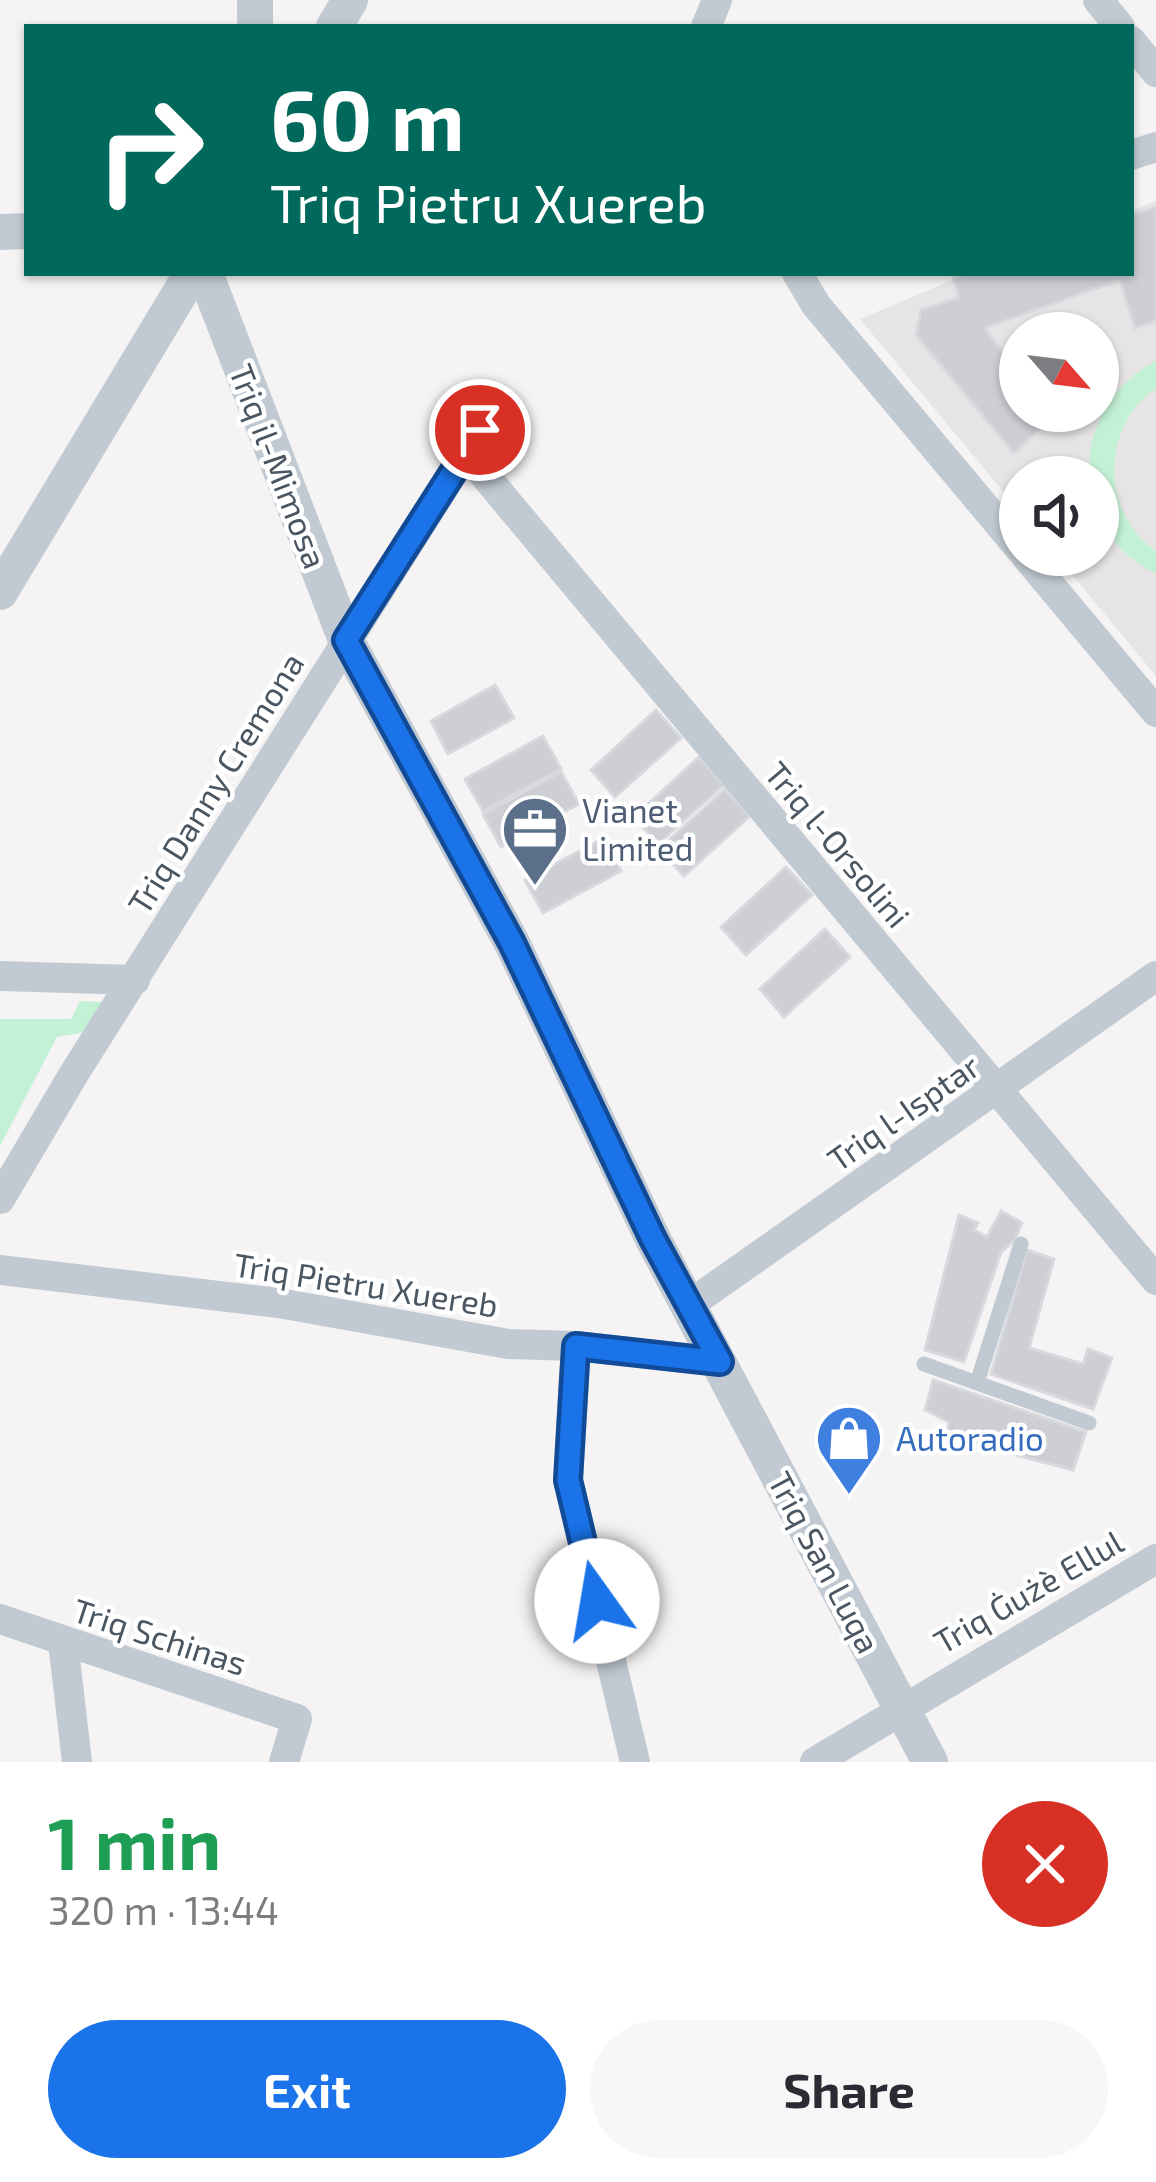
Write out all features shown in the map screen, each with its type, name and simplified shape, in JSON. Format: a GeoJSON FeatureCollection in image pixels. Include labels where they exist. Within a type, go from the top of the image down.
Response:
{"type":"FeatureCollection","features":[{"type":"Feature","properties":{"kind":"street"},"geometry":{"type":"LineString","coordinates":[[1098,0],[1118,24]]}},
{"type":"Feature","properties":{"kind":"street"},"geometry":{"type":"LineString","coordinates":[[1134,45],[1156,72]]}},
{"type":"Feature","properties":{"kind":"street"},"geometry":{"type":"LineString","coordinates":[[0,592],[190,276]]}},
{"type":"Feature","properties":{"kind":"street","name":"Triq il-Mimosa"},"geometry":{"type":"LineString","coordinates":[[206,276],[346,640],[512,943],[653,1239],[720,1362]]}},
{"type":"Feature","properties":{"kind":"street"},"geometry":{"type":"LineString","coordinates":[[799,276],[816,305],[999,523]]}},
{"type":"Feature","properties":{"kind":"street"},"geometry":{"type":"LineString","coordinates":[[816,305],[818,276]]}},
{"type":"Feature","properties":{"kind":"street","name":"Triq Danny Cremona"},"geometry":{"type":"LineString","coordinates":[[0,1199],[494,408]]}},
{"type":"Feature","properties":{"kind":"street","name":"Triq l-Orsolini"},"geometry":{"type":"LineString","coordinates":[[466,453],[996,1091],[1054,1175],[1156,1280]]}},
{"type":"Feature","properties":{"kind":"street"},"geometry":{"type":"LineString","coordinates":[[1043,576],[1156,712]]}},
{"type":"Feature","properties":{"kind":"street"},"geometry":{"type":"LineString","coordinates":[[0,976],[136,980]]}},
{"type":"Feature","properties":{"kind":"street","name":"Triq l-Isptar"},"geometry":{"type":"LineString","coordinates":[[689,1305],[1156,976]]}},
{"type":"Feature","properties":{"kind":"street","name":"Triq Pietru Xuereb"},"geometry":{"type":"LineString","coordinates":[[0,1270],[279,1303],[508,1344],[576,1346],[720,1362]]}},
{"type":"Feature","properties":{"kind":"street"},"geometry":{"type":"LineString","coordinates":[[576,1346],[568,1480],[635,1762]]}},
{"type":"Feature","properties":{"kind":"street","name":"Triq San Luqa"},"geometry":{"type":"LineString","coordinates":[[720,1362],[930,1762]]}},
{"type":"Feature","properties":{"kind":"street","name":"Triq Ġużè Ellul"},"geometry":{"type":"LineString","coordinates":[[815,1762],[1156,1558]]}},
{"type":"Feature","properties":{"kind":"street","name":"Triq Schinas"},"geometry":{"type":"LineString","coordinates":[[0,1619],[297,1719],[284,1762]]}},
{"type":"Feature","properties":{"kind":"street"},"geometry":{"type":"LineString","coordinates":[[63,1642],[76,1762]]}},
{"type":"Feature","properties":{"kind":"lane"},"geometry":{"type":"LineString","coordinates":[[976,1383],[1021,1244]]}},
{"type":"Feature","properties":{"kind":"lane"},"geometry":{"type":"LineString","coordinates":[[924,1364],[1089,1423]]}},
{"type":"Feature","properties":{"kind":"shaded area"},"geometry":{"type":"Polygon","coordinates":[[[1156,201],[1156,676],[1073,576],[1119,576],[1119,456],[999,456],[999,487],[860,319],[962,276],[1134,276],[1134,210],[1156,201]]]}},
{"type":"Feature","properties":{"kind":"green space"},"geometry":{"type":"Polygon","coordinates":[[[1156,361],[1156,388],[1125,424],[1116,456],[1090,456],[1095,432],[1119,432],[1119,391],[1156,361]]]}},
{"type":"Feature","properties":{"kind":"green space"},"geometry":{"type":"Polygon","coordinates":[[[1119,498],[1138,535],[1156,551],[1156,574],[1119,547],[1119,498]]]}},
{"type":"Feature","properties":{"kind":"green space"},"geometry":{"type":"Polygon","coordinates":[[[80,1001],[108,1002],[91,1031],[57,1037],[0,1146],[0,1019],[71,1019],[80,1001]]]}},
{"type":"Feature","properties":{"kind":"building"},"geometry":{"type":"Polygon","coordinates":[[[1156,207],[1156,321],[1135,328],[1120,280],[1029,312],[999,312],[999,323],[984,328],[999,347],[999,432],[1036,432],[1014,453],[916,335],[921,310],[959,298],[953,279],[962,276],[1134,276],[1134,214],[1156,207]]]}},
{"type":"Feature","properties":{"kind":"building"},"geometry":{"type":"Polygon","coordinates":[[[495,685],[514,718],[448,754],[431,721],[495,685]]]}},
{"type":"Feature","properties":{"kind":"building"},"geometry":{"type":"Polygon","coordinates":[[[656,710],[681,738],[615,797],[591,770],[656,710]]]}},
{"type":"Feature","properties":{"kind":"building"},"geometry":{"type":"Polygon","coordinates":[[[543,736],[561,769],[483,811],[465,779],[543,736]]]}},
{"type":"Feature","properties":{"kind":"building"},"geometry":{"type":"Polygon","coordinates":[[[699,757],[724,785],[658,844],[634,817],[699,757]]]}},
{"type":"Feature","properties":{"kind":"building"},"geometry":{"type":"Polygon","coordinates":[[[561,772],[579,804],[501,847],[483,814],[561,772]]]}},
{"type":"Feature","properties":{"kind":"building"},"geometry":{"type":"Polygon","coordinates":[[[725,789],[750,816],[684,876],[659,849],[725,789]]]}},
{"type":"Feature","properties":{"kind":"building"},"geometry":{"type":"Polygon","coordinates":[[[604,838],[621,871],[543,913],[525,880],[604,838]]]}},
{"type":"Feature","properties":{"kind":"building"},"geometry":{"type":"Polygon","coordinates":[[[786,867],[812,895],[746,955],[721,927],[786,867]]]}},
{"type":"Feature","properties":{"kind":"building"},"geometry":{"type":"Polygon","coordinates":[[[825,929],[850,957],[784,1017],[760,989],[825,929]]]}},
{"type":"Feature","properties":{"kind":"building"},"geometry":{"type":"Polygon","coordinates":[[[1001,1211],[1022,1223],[1014,1241],[1001,1252],[964,1362],[925,1350],[959,1215],[978,1223],[974,1230],[987,1237],[1001,1211]]]}},
{"type":"Feature","properties":{"kind":"building"},"geometry":{"type":"Polygon","coordinates":[[[1027,1250],[1054,1259],[1029,1348],[1083,1364],[1088,1349],[1112,1358],[1093,1409],[991,1374],[1027,1250]]]}},
{"type":"Feature","properties":{"kind":"building"},"geometry":{"type":"Polygon","coordinates":[[[933,1380],[1086,1432],[1073,1470],[947,1437],[949,1422],[925,1410],[933,1380]]]}},
{"type":"Feature","properties":{"kind":"place","name":"Vianet Limited"},"geometry":{"type":"Point","coordinates":[535,888]}},
{"type":"Feature","properties":{"kind":"place","name":"Autoradio"},"geometry":{"type":"Point","coordinates":[849,1497]}},
{"type":"Feature","properties":{"kind":"route"},"geometry":{"type":"LineString","coordinates":[[480,430],[346,640],[512,943],[653,1239],[720,1362],[576,1346],[568,1480],[597,1601]]}}]}
